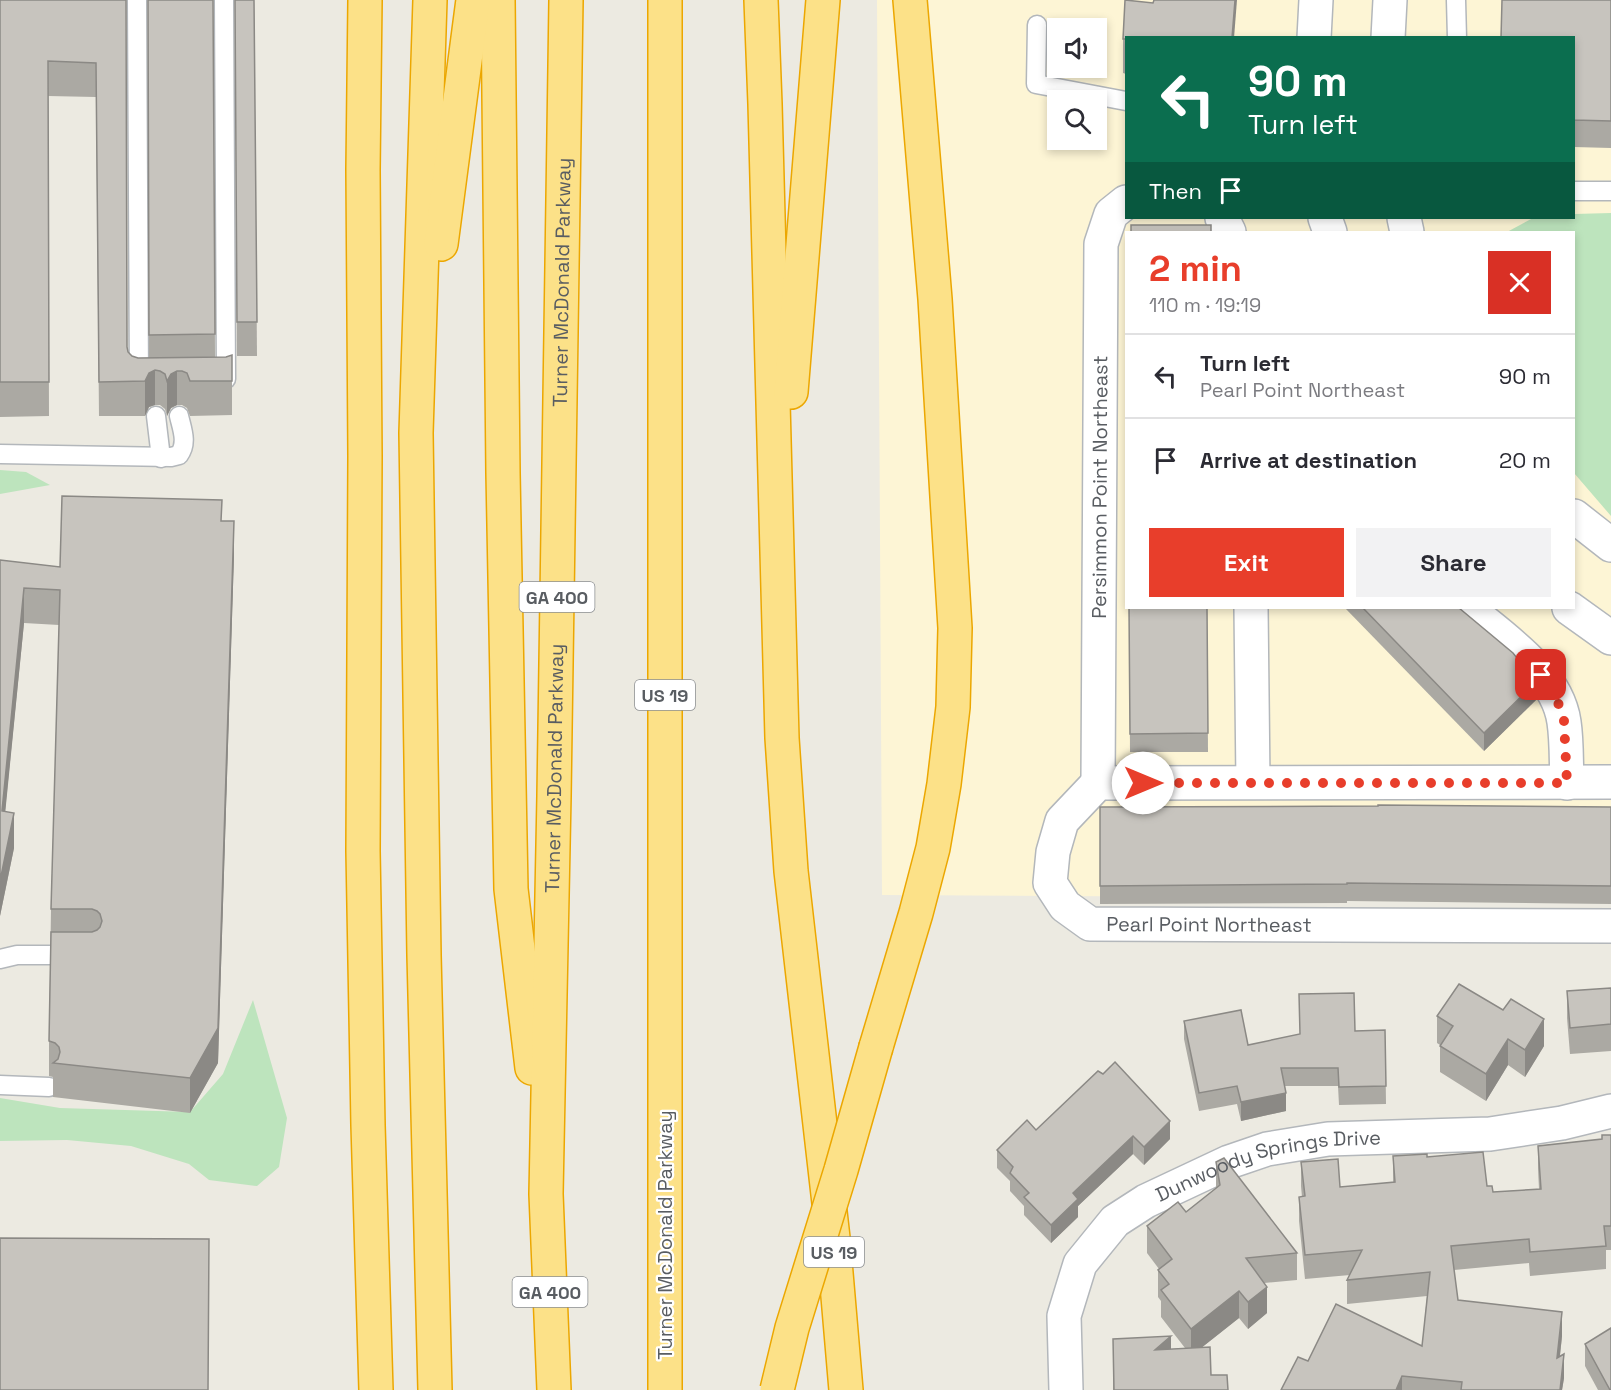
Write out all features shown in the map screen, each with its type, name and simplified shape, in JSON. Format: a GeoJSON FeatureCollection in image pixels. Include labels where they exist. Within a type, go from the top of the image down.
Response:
{"type":"FeatureCollection","features":[{"type":"Feature","properties":{"kind":"highway"},"geometry":{"type":"LineString","coordinates":[[365,0],[363,851],[376,1390]]}},
{"type":"Feature","properties":{"kind":"highway"},"geometry":{"type":"LineString","coordinates":[[430,0],[416,433],[424,955],[435,1390]]}},
{"type":"Feature","properties":{"kind":"highway"},"geometry":{"type":"LineString","coordinates":[[416,433],[473,0]]}},
{"type":"Feature","properties":{"kind":"highway"},"geometry":{"type":"LineString","coordinates":[[498,0],[503,485],[511,889],[546,1194]]}},
{"type":"Feature","properties":{"kind":"highway","name":"Turner McDonald Parkway"},"geometry":{"type":"LineString","coordinates":[[554,1390],[546,1194],[566,0]]}},
{"type":"Feature","properties":{"kind":"highway","name":"Turner McDonald Parkway"},"geometry":{"type":"LineString","coordinates":[[665,0],[665,1390]]}},
{"type":"Feature","properties":{"kind":"highway","name":"US 19"},"geometry":{"type":"LineString","coordinates":[[761,0],[782,738],[790,860],[832,1227],[846,1390]]}},
{"type":"Feature","properties":{"kind":"highway"},"geometry":{"type":"LineString","coordinates":[[776,510],[787,440],[823,0]]}},
{"type":"Feature","properties":{"kind":"highway"},"geometry":{"type":"LineString","coordinates":[[777,1390],[792,1328],[916,913],[933,848],[945,784],[952,707],[955,628],[935,299],[910,0]]}},
{"type":"Feature","properties":{"kind":"street"},"geometry":{"type":"LineString","coordinates":[[1314,36],[1316,0]]}},
{"type":"Feature","properties":{"kind":"street"},"geometry":{"type":"LineString","coordinates":[[1388,36],[1390,0]]}},
{"type":"Feature","properties":{"kind":"street","name":"Persimmon Point Northeast"},"geometry":{"type":"LineString","coordinates":[[1098,783],[1101,244],[1111,214],[1125,203]]}},
{"type":"Feature","properties":{"kind":"street"},"geometry":{"type":"LineString","coordinates":[[1575,517],[1611,545]]}},
{"type":"Feature","properties":{"kind":"street"},"geometry":{"type":"LineString","coordinates":[[1251,609],[1253,782]]}},
{"type":"Feature","properties":{"kind":"street"},"geometry":{"type":"LineString","coordinates":[[1468,609],[1529,660],[1554,690],[1564,721],[1567,783]]}},
{"type":"Feature","properties":{"kind":"street"},"geometry":{"type":"LineString","coordinates":[[1570,609],[1611,638]]}},
{"type":"Feature","properties":{"kind":"street"},"geometry":{"type":"LineString","coordinates":[[1098,783],[1611,782]]}},
{"type":"Feature","properties":{"kind":"street","name":"Pearl Point Northeast"},"geometry":{"type":"LineString","coordinates":[[1098,783],[1062,821],[1053,852],[1050,883],[1065,906],[1090,924],[1611,926]]}},
{"type":"Feature","properties":{"kind":"street","name":"Dunwoody Springs Drive"},"geometry":{"type":"LineString","coordinates":[[1066,1390],[1064,1316],[1080,1264],[1115,1221],[1146,1201],[1229,1162],[1267,1149],[1328,1139],[1490,1134],[1562,1123],[1611,1111]]}},
{"type":"Feature","properties":{"kind":"lane"},"geometry":{"type":"LineString","coordinates":[[138,0],[138,381],[160,381]]}},
{"type":"Feature","properties":{"kind":"lane"},"geometry":{"type":"LineString","coordinates":[[204,380],[226,380],[224,0]]}},
{"type":"Feature","properties":{"kind":"lane"},"geometry":{"type":"LineString","coordinates":[[1456,0],[1457,36]]}},
{"type":"Feature","properties":{"kind":"lane"},"geometry":{"type":"LineString","coordinates":[[1037,25],[1036,84],[1125,101]]}},
{"type":"Feature","properties":{"kind":"lane"},"geometry":{"type":"LineString","coordinates":[[1575,191],[1611,191]]}},
{"type":"Feature","properties":{"kind":"lane"},"geometry":{"type":"LineString","coordinates":[[156,416],[161,458]]}},
{"type":"Feature","properties":{"kind":"lane"},"geometry":{"type":"LineString","coordinates":[[0,454],[161,458],[179,455],[183,450],[184,442],[179,416]]}},
{"type":"Feature","properties":{"kind":"lane"},"geometry":{"type":"LineString","coordinates":[[0,959],[17,955],[91,955]]}},
{"type":"Feature","properties":{"kind":"lane"},"geometry":{"type":"LineString","coordinates":[[0,1085],[49,1087]]}},
{"type":"Feature","properties":{"kind":"shaded area"},"geometry":{"type":"Polygon","coordinates":[[[877,0],[1611,0],[1611,899],[882,895],[877,0]]]}},
{"type":"Feature","properties":{"kind":"green space"},"geometry":{"type":"Polygon","coordinates":[[[1611,213],[1611,516],[1575,474],[1575,231],[1509,231],[1531,219],[1575,219],[1575,214],[1611,213]]]}},
{"type":"Feature","properties":{"kind":"green space"},"geometry":{"type":"Polygon","coordinates":[[[0,470],[26,472],[50,485],[0,494],[0,470]]]}},
{"type":"Feature","properties":{"kind":"green space"},"geometry":{"type":"Polygon","coordinates":[[[253,1000],[287,1118],[279,1167],[257,1186],[209,1180],[189,1164],[131,1146],[67,1140],[0,1141],[0,1098],[60,1108],[190,1112],[223,1074],[253,1000]]]}},
{"type":"Feature","properties":{"kind":"building"},"geometry":{"type":"Polygon","coordinates":[[[0,0],[126,0],[128,352],[138,358],[226,357],[232,355],[232,381],[190,381],[187,373],[177,371],[171,374],[167,381],[165,374],[155,370],[149,373],[145,381],[99,382],[96,63],[48,61],[49,382],[0,382],[0,0]]]}},
{"type":"Feature","properties":{"kind":"building"},"geometry":{"type":"Polygon","coordinates":[[[148,0],[213,0],[215,334],[149,335],[148,0]]]}},
{"type":"Feature","properties":{"kind":"building"},"geometry":{"type":"Polygon","coordinates":[[[235,0],[254,0],[257,322],[237,322],[235,0]]]}},
{"type":"Feature","properties":{"kind":"building"},"geometry":{"type":"Polygon","coordinates":[[[1125,0],[1153,3],[1154,0],[1235,0],[1232,36],[1125,36],[1123,39],[1125,0]]]}},
{"type":"Feature","properties":{"kind":"building"},"geometry":{"type":"Polygon","coordinates":[[[1502,0],[1611,0],[1611,121],[1575,120],[1575,36],[1501,36],[1502,0]]]}},
{"type":"Feature","properties":{"kind":"building"},"geometry":{"type":"Polygon","coordinates":[[[1131,225],[1211,225],[1211,231],[1131,231],[1131,225]]]}},
{"type":"Feature","properties":{"kind":"building"},"geometry":{"type":"Polygon","coordinates":[[[62,496],[222,500],[221,521],[234,521],[218,1028],[190,1078],[53,1063],[58,1059],[60,1052],[55,1043],[49,1041],[51,932],[92,932],[100,927],[102,921],[100,914],[92,909],[51,909],[60,590],[24,588],[2,811],[14,813],[0,881],[0,560],[60,567],[62,496]]]}},
{"type":"Feature","properties":{"kind":"building"},"geometry":{"type":"Polygon","coordinates":[[[1129,609],[1207,609],[1208,733],[1130,734],[1129,609]]]}},
{"type":"Feature","properties":{"kind":"building"},"geometry":{"type":"Polygon","coordinates":[[[1364,609],[1460,609],[1513,653],[1536,682],[1484,733],[1364,609]]]}},
{"type":"Feature","properties":{"kind":"building"},"geometry":{"type":"Polygon","coordinates":[[[1378,805],[1611,807],[1611,886],[1347,883],[1100,886],[1100,807],[1378,805]]]}},
{"type":"Feature","properties":{"kind":"building"},"geometry":{"type":"Polygon","coordinates":[[[1459,984],[1503,1010],[1511,999],[1544,1019],[1525,1050],[1508,1039],[1486,1074],[1440,1046],[1453,1026],[1437,1016],[1459,984]]]}},
{"type":"Feature","properties":{"kind":"building"},"geometry":{"type":"Polygon","coordinates":[[[1611,988],[1611,1024],[1570,1028],[1567,991],[1611,988]]]}},
{"type":"Feature","properties":{"kind":"building"},"geometry":{"type":"Polygon","coordinates":[[[1354,993],[1355,1031],[1385,1030],[1386,1086],[1339,1087],[1338,1068],[1281,1068],[1286,1093],[1241,1102],[1237,1086],[1199,1093],[1184,1021],[1241,1010],[1248,1045],[1300,1034],[1299,994],[1354,993]]]}},
{"type":"Feature","properties":{"kind":"building"},"geometry":{"type":"Polygon","coordinates":[[[1115,1062],[1170,1121],[1144,1147],[1133,1136],[1073,1193],[1078,1199],[1051,1225],[1024,1197],[1029,1193],[1010,1173],[1013,1167],[997,1150],[1027,1120],[1036,1130],[1098,1071],[1103,1074],[1115,1062]]]}},
{"type":"Feature","properties":{"kind":"building"},"geometry":{"type":"Polygon","coordinates":[[[1602,1135],[1611,1135],[1611,1226],[1604,1226],[1606,1246],[1530,1252],[1529,1239],[1451,1246],[1458,1300],[1562,1312],[1557,1358],[1564,1354],[1560,1390],[1461,1390],[1462,1382],[1402,1376],[1396,1390],[1281,1390],[1298,1357],[1308,1361],[1336,1304],[1422,1346],[1430,1272],[1347,1280],[1362,1250],[1305,1255],[1299,1197],[1305,1196],[1301,1162],[1338,1159],[1340,1187],[1395,1182],[1393,1156],[1427,1154],[1427,1157],[1483,1152],[1487,1186],[1492,1186],[1493,1192],[1541,1189],[1538,1146],[1602,1139],[1602,1135]]]}},
{"type":"Feature","properties":{"kind":"building"},"geometry":{"type":"Polygon","coordinates":[[[1224,1158],[1297,1253],[1246,1258],[1267,1287],[1248,1302],[1239,1291],[1191,1329],[1161,1290],[1169,1284],[1158,1270],[1172,1259],[1147,1226],[1178,1202],[1186,1212],[1220,1185],[1216,1162],[1224,1158]]]}},
{"type":"Feature","properties":{"kind":"building"},"geometry":{"type":"Polygon","coordinates":[[[0,1238],[209,1239],[208,1390],[0,1390],[0,1238]]]}},
{"type":"Feature","properties":{"kind":"building"},"geometry":{"type":"Polygon","coordinates":[[[1611,1328],[1611,1390],[1610,1390],[1585,1344],[1611,1328]]]}},
{"type":"Feature","properties":{"kind":"building"},"geometry":{"type":"Polygon","coordinates":[[[1171,1336],[1155,1350],[1210,1347],[1211,1375],[1227,1375],[1228,1390],[1114,1390],[1113,1339],[1171,1336]]]}},
{"type":"Feature","properties":{"kind":"route"},"geometry":{"type":"LineString","coordinates":[[1143,783],[1567,783],[1564,721],[1554,690],[1541,675]]}}]}
